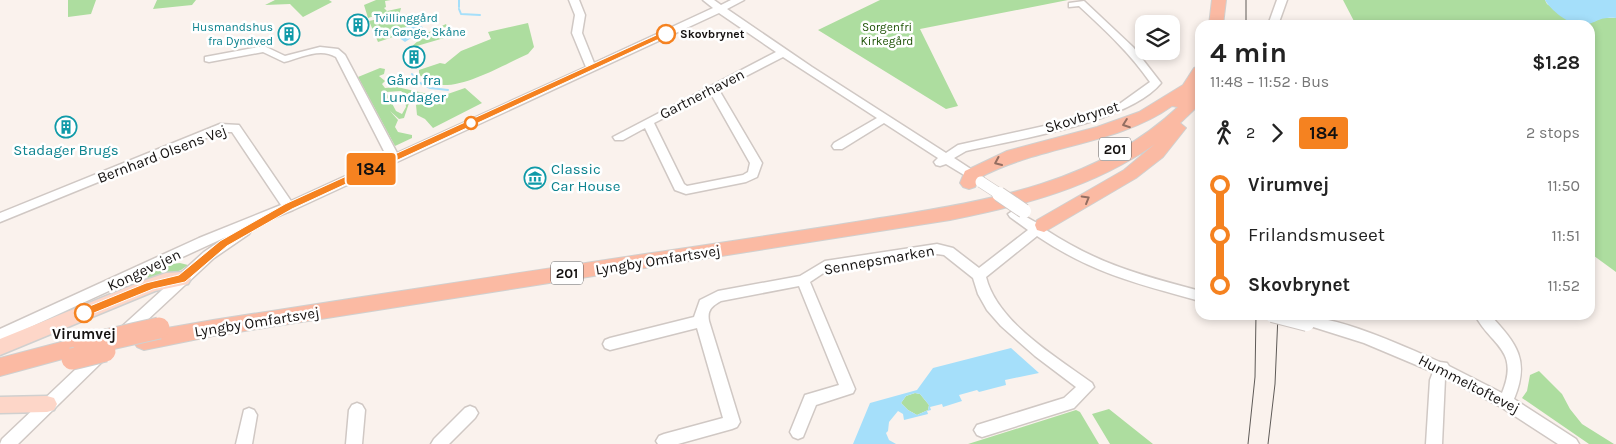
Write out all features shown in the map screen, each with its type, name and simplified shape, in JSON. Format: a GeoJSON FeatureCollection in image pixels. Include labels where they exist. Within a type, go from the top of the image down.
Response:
{"type":"FeatureCollection","features":[{"type":"Feature","properties":{"kind":"highway"},"geometry":{"type":"LineString","coordinates":[[1217,20],[1219,0]]}},
{"type":"Feature","properties":{"kind":"highway"},"geometry":{"type":"LineString","coordinates":[[1227,20],[1229,0]]}},
{"type":"Feature","properties":{"kind":"highway"},"geometry":{"type":"LineString","coordinates":[[973,181],[1025,152],[1103,131],[1147,115],[1195,87]]}},
{"type":"Feature","properties":{"kind":"highway","name":"Lyngby Omfartsvej"},"geometry":{"type":"LineString","coordinates":[[0,378],[78,352],[151,335],[232,325],[841,232],[954,213],[1017,199],[1088,174],[1122,157],[1152,138],[1178,117],[1195,91]]}},
{"type":"Feature","properties":{"kind":"highway"},"geometry":{"type":"LineString","coordinates":[[1041,227],[1130,174],[1156,153],[1190,116],[1195,99]]}},
{"type":"Feature","properties":{"kind":"highway","name":"201"},"geometry":{"type":"LineString","coordinates":[[0,367],[78,352]]}},
{"type":"Feature","properties":{"kind":"main road"},"geometry":{"type":"LineString","coordinates":[[0,347],[149,286],[166,280],[182,279]]}},
{"type":"Feature","properties":{"kind":"main road"},"geometry":{"type":"LineString","coordinates":[[0,405],[47,404]]}},
{"type":"Feature","properties":{"kind":"street"},"geometry":{"type":"LineString","coordinates":[[574,0],[580,15],[577,33],[591,68]]}},
{"type":"Feature","properties":{"kind":"street"},"geometry":{"type":"LineString","coordinates":[[708,0],[1041,227],[1072,252],[1106,268],[1195,295]]}},
{"type":"Feature","properties":{"kind":"street","name":"Kongevejen"},"geometry":{"type":"LineString","coordinates":[[0,335],[183,251],[289,207],[739,0]]}},
{"type":"Feature","properties":{"kind":"street"},"geometry":{"type":"LineString","coordinates":[[1274,20],[1275,14],[1281,7],[1282,0]]}},
{"type":"Feature","properties":{"kind":"street","name":"Skovbrynet"},"geometry":{"type":"LineString","coordinates":[[943,160],[962,148],[1073,123],[1122,107],[1156,83],[1129,45],[1081,2],[1072,5]]}},
{"type":"Feature","properties":{"kind":"street"},"geometry":{"type":"LineString","coordinates":[[210,59],[264,49],[284,59],[319,50],[335,51],[340,55],[394,159]]}},
{"type":"Feature","properties":{"kind":"street","name":"Gartnerhaven"},"geometry":{"type":"LineString","coordinates":[[619,136],[784,52]]}},
{"type":"Feature","properties":{"kind":"street"},"geometry":{"type":"LineString","coordinates":[[648,122],[679,186],[686,190],[746,178],[753,174],[756,163],[713,88]]}},
{"type":"Feature","properties":{"kind":"street"},"geometry":{"type":"LineString","coordinates":[[838,146],[883,119]]}},
{"type":"Feature","properties":{"kind":"street","name":"Bernhard Olsens Vej"},"geometry":{"type":"LineString","coordinates":[[0,218],[220,128],[231,127],[235,128],[289,207]]}},
{"type":"Feature","properties":{"kind":"street","name":"Kongevejen"},"geometry":{"type":"LineString","coordinates":[[47,404],[182,279],[224,244],[289,207]]}},
{"type":"Feature","properties":{"kind":"street"},"geometry":{"type":"LineString","coordinates":[[982,430],[1069,403],[1087,387],[1019,336],[990,303],[979,284],[979,275],[1041,227]]}},
{"type":"Feature","properties":{"kind":"street"},"geometry":{"type":"LineString","coordinates":[[1041,227],[1100,258],[1195,286]]}},
{"type":"Feature","properties":{"kind":"street","name":"Sennepsmarken"},"geometry":{"type":"LineString","coordinates":[[702,321],[701,315],[705,304],[718,296],[803,280],[825,266],[937,249],[948,251],[979,275]]}},
{"type":"Feature","properties":{"kind":"street"},"geometry":{"type":"LineString","coordinates":[[798,432],[810,400],[848,389],[803,280]]}},
{"type":"Feature","properties":{"kind":"street","name":"Hummeltoftevej"},"geometry":{"type":"LineString","coordinates":[[1306,320],[1360,336],[1442,367],[1506,401],[1571,444]]}},
{"type":"Feature","properties":{"kind":"street"},"geometry":{"type":"LineString","coordinates":[[1487,320],[1501,336],[1514,356],[1516,374],[1506,401]]}},
{"type":"Feature","properties":{"kind":"street"},"geometry":{"type":"LineString","coordinates":[[610,344],[702,321],[732,422],[694,438],[664,441]]}},
{"type":"Feature","properties":{"kind":"street"},"geometry":{"type":"LineString","coordinates":[[1434,444],[1437,380],[1442,367]]}},
{"type":"Feature","properties":{"kind":"street"},"geometry":{"type":"LineString","coordinates":[[7,444],[47,404]]}},
{"type":"Feature","properties":{"kind":"street"},"geometry":{"type":"LineString","coordinates":[[354,444],[357,410]]}},
{"type":"Feature","properties":{"kind":"street"},"geometry":{"type":"LineString","coordinates":[[439,444],[470,413]]}},
{"type":"Feature","properties":{"kind":"street"},"geometry":{"type":"LineString","coordinates":[[244,444],[249,415]]}},
{"type":"Feature","properties":{"kind":"green space"},"geometry":{"type":"Polygon","coordinates":[[[68,0],[96,0],[91,14],[68,17],[68,0]]]}},
{"type":"Feature","properties":{"kind":"green space"},"geometry":{"type":"Polygon","coordinates":[[[157,0],[196,0],[192,5],[153,9],[157,0]]]}},
{"type":"Feature","properties":{"kind":"green space"},"geometry":{"type":"Polygon","coordinates":[[[275,0],[329,0],[332,2],[303,17],[290,4],[265,5],[275,0]]]}},
{"type":"Feature","properties":{"kind":"green space"},"geometry":{"type":"Polygon","coordinates":[[[376,0],[391,0],[385,1],[386,7],[384,8],[387,11],[401,8],[398,20],[402,15],[413,14],[415,16],[408,18],[410,21],[429,18],[422,24],[415,24],[398,30],[396,36],[378,42],[369,21],[378,19],[377,15],[368,18],[364,5],[376,0]]]}},
{"type":"Feature","properties":{"kind":"green space","name":"Sorgenfri Kirkegård"},"geometry":{"type":"Polygon","coordinates":[[[880,0],[1068,0],[920,29],[958,106],[946,109],[818,30],[880,0]]]}},
{"type":"Feature","properties":{"kind":"green space"},"geometry":{"type":"Polygon","coordinates":[[[1343,0],[1545,0],[1547,4],[1571,20],[1353,20],[1343,0]]]}},
{"type":"Feature","properties":{"kind":"green space"},"geometry":{"type":"Polygon","coordinates":[[[1602,18],[1616,18],[1616,272],[1595,257],[1595,21],[1602,18]]]}},
{"type":"Feature","properties":{"kind":"green space"},"geometry":{"type":"Polygon","coordinates":[[[528,23],[534,47],[528,54],[503,66],[456,84],[442,85],[429,82],[419,74],[419,70],[440,63],[445,64],[461,51],[491,39],[488,32],[528,23]]]}},
{"type":"Feature","properties":{"kind":"green space"},"geometry":{"type":"Polygon","coordinates":[[[446,24],[451,36],[410,48],[427,33],[446,24]]]}},
{"type":"Feature","properties":{"kind":"green space"},"geometry":{"type":"Polygon","coordinates":[[[380,68],[385,69],[384,74],[379,76],[385,81],[382,84],[385,88],[397,87],[428,94],[427,98],[410,100],[404,118],[399,119],[390,111],[398,120],[395,127],[398,132],[412,135],[412,138],[395,146],[358,77],[380,68]],[[401,91],[386,92],[396,111],[402,114],[406,107],[405,99],[408,97],[401,91]]]}},
{"type":"Feature","properties":{"kind":"green space"},"geometry":{"type":"Polygon","coordinates":[[[465,88],[482,103],[433,128],[425,119],[417,115],[416,105],[465,88]]]}},
{"type":"Feature","properties":{"kind":"green space"},"geometry":{"type":"Polygon","coordinates":[[[172,264],[188,265],[181,270],[149,283],[147,275],[172,264]]]}},
{"type":"Feature","properties":{"kind":"green space"},"geometry":{"type":"Polygon","coordinates":[[[1539,371],[1562,394],[1570,409],[1582,424],[1614,444],[1589,444],[1522,398],[1527,391],[1530,375],[1539,371]]]}},
{"type":"Feature","properties":{"kind":"green space"},"geometry":{"type":"Polygon","coordinates":[[[915,393],[920,394],[929,405],[928,410],[917,415],[901,403],[906,396],[915,393]]]}},
{"type":"Feature","properties":{"kind":"green space"},"geometry":{"type":"Polygon","coordinates":[[[1109,409],[1153,444],[1110,444],[1092,414],[1109,409]]]}},
{"type":"Feature","properties":{"kind":"green space"},"geometry":{"type":"Polygon","coordinates":[[[1076,410],[1080,412],[1099,444],[968,444],[1076,410]]]}},
{"type":"Feature","properties":{"kind":"water"},"geometry":{"type":"Polygon","coordinates":[[[1545,0],[1616,0],[1616,18],[1602,19],[1595,22],[1595,20],[1567,20],[1545,0]]]}},
{"type":"Feature","properties":{"kind":"water"},"geometry":{"type":"Polygon","coordinates":[[[415,24],[423,27],[419,33],[405,42],[398,37],[399,30],[415,24]]]}},
{"type":"Feature","properties":{"kind":"water"},"geometry":{"type":"Polygon","coordinates":[[[1011,348],[1039,373],[1005,380],[1006,385],[959,395],[962,401],[943,407],[942,404],[930,407],[931,410],[927,411],[928,414],[904,420],[903,414],[898,411],[889,422],[886,433],[889,440],[896,444],[853,444],[870,403],[917,390],[933,368],[1011,348]],[[915,393],[906,396],[901,403],[917,415],[928,410],[929,405],[920,394],[915,393]]]}},
{"type":"Feature","properties":{"kind":"waterway"},"geometry":{"type":"LineString","coordinates":[[459,0],[459,7]]}},
{"type":"Feature","properties":{"kind":"waterway"},"geometry":{"type":"LineString","coordinates":[[459,9],[461,14],[480,15]]}},
{"type":"Feature","properties":{"kind":"waterway"},"geometry":{"type":"LineString","coordinates":[[412,74],[415,78]]}},
{"type":"Feature","properties":{"kind":"waterway"},"geometry":{"type":"LineString","coordinates":[[418,82],[430,88],[448,90]]}},
{"type":"Feature","properties":{"kind":"tram line"},"geometry":{"type":"LineString","coordinates":[[1246,0],[1246,20]]}},
{"type":"Feature","properties":{"kind":"tram line"},"geometry":{"type":"LineString","coordinates":[[1248,444],[1255,377],[1256,320]]}},
{"type":"Feature","properties":{"kind":"tram line"},"geometry":{"type":"LineString","coordinates":[[1268,444],[1275,384],[1278,320]]}},
{"type":"Feature","properties":{"kind":"bus line","name":"184"},"geometry":{"type":"LineString","coordinates":[[84,313],[166,280],[182,279],[224,244],[289,207],[666,34]]}},
{"type":"Feature","properties":{"kind":"place","name":"Tvillinggård fra Gønge, Skåne"},"geometry":{"type":"Point","coordinates":[358,25]}},
{"type":"Feature","properties":{"kind":"place","name":"Husmandshus fra Dyndved"},"geometry":{"type":"Point","coordinates":[289,34]}},
{"type":"Feature","properties":{"kind":"place","name":"Skovbrynet"},"geometry":{"type":"Point","coordinates":[666,34]}},
{"type":"Feature","properties":{"kind":"place","name":"Gård fra Lundager"},"geometry":{"type":"Point","coordinates":[414,57]}},
{"type":"Feature","properties":{"kind":"place","name":"Stadager Brugs"},"geometry":{"type":"Point","coordinates":[66,127]}},
{"type":"Feature","properties":{"kind":"place","name":"Classic Car House"},"geometry":{"type":"Point","coordinates":[535,178]}},
{"type":"Feature","properties":{"kind":"place","name":"Virumvej"},"geometry":{"type":"Point","coordinates":[84,313]}}]}
